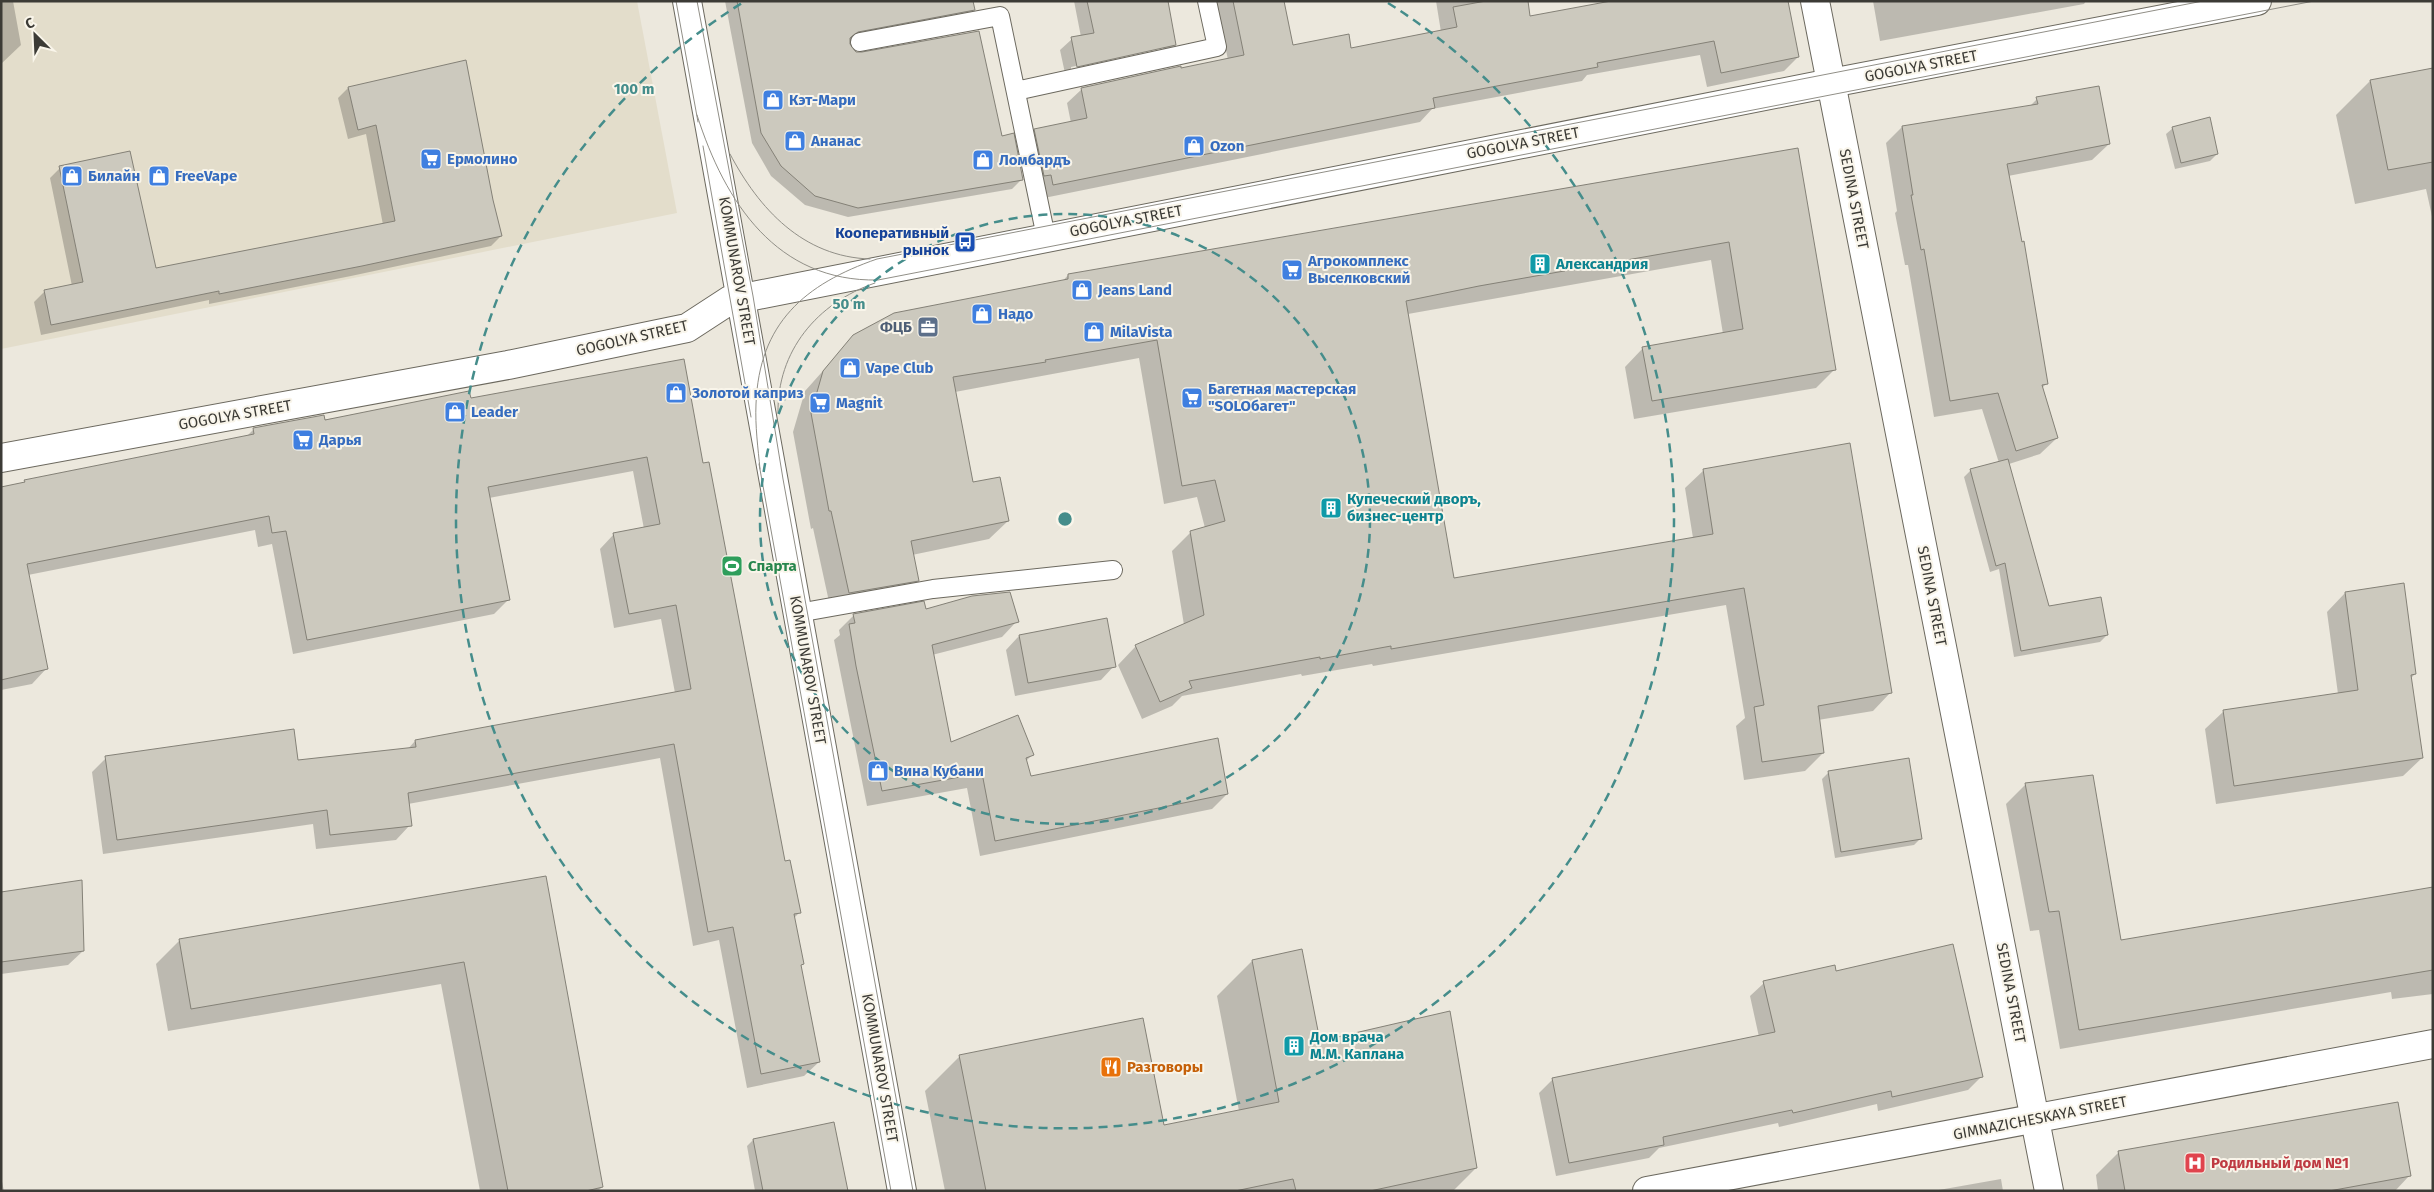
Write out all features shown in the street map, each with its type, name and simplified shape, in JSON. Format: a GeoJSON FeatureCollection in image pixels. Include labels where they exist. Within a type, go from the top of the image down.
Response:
{"type":"FeatureCollection","features":[{"type":"Feature","properties":{"kind":"street","name":"KOMMUNAROV STREET"},"geometry":{"type":"LineString","coordinates":[[687,1],[902,1191]]}},
{"type":"Feature","properties":{"kind":"street","name":"SEDINA STREET"},"geometry":{"type":"LineString","coordinates":[[1815,1],[2049,1191]]}},
{"type":"Feature","properties":{"kind":"street","name":"GOGOLYA STREET"},"geometry":{"type":"LineString","coordinates":[[1,458],[508,365],[687,328],[730,300],[1831,83],[2258,1]]}},
{"type":"Feature","properties":{"kind":"street","name":"GIMNAZICHESKAYA STREET"},"geometry":{"type":"LineString","coordinates":[[1647,1191],[2433,1044]]}},
{"type":"Feature","properties":{"kind":"lane"},"geometry":{"type":"LineString","coordinates":[[1016,91],[1217,47],[1208,1]]}},
{"type":"Feature","properties":{"kind":"lane"},"geometry":{"type":"LineString","coordinates":[[860,42],[1000,16],[1046,237]]}},
{"type":"Feature","properties":{"kind":"lane"},"geometry":{"type":"LineString","coordinates":[[798,613],[933,589],[1113,570]]}},
{"type":"Feature","properties":{"kind":"shaded area"},"geometry":{"type":"Polygon","coordinates":[[[1,1],[637,1],[677,213],[1,349],[1,1]]]}},
{"type":"Feature","properties":{"kind":"building"},"geometry":{"type":"Polygon","coordinates":[[[737,1],[973,1],[975,10],[858,32],[850,38],[850,44],[856,52],[862,52],[979,31],[1002,136],[1014,133],[1023,180],[858,208],[815,196],[781,166],[761,133],[737,1]]]}},
{"type":"Feature","properties":{"kind":"building"},"geometry":{"type":"Polygon","coordinates":[[[1087,1],[1168,1],[1176,45],[1077,67],[1071,37],[1094,33],[1087,1]]]}},
{"type":"Feature","properties":{"kind":"building"},"geometry":{"type":"Polygon","coordinates":[[[1233,1],[1284,1],[1293,45],[1349,34],[1351,48],[1457,27],[1453,7],[1486,1],[1528,1],[1530,16],[1611,1],[1788,1],[1799,57],[1721,73],[1714,41],[1597,63],[1598,67],[1433,98],[1435,108],[1053,185],[1051,175],[1044,176],[1034,129],[1087,118],[1081,88],[1181,66],[1181,68],[1244,55],[1233,1]]]}},
{"type":"Feature","properties":{"kind":"building"},"geometry":{"type":"Polygon","coordinates":[[[466,60],[493,200],[502,236],[362,266],[219,294],[219,291],[51,325],[44,290],[83,282],[59,166],[130,151],[156,268],[395,221],[376,125],[358,130],[348,87],[466,60]]]}},
{"type":"Feature","properties":{"kind":"building"},"geometry":{"type":"Polygon","coordinates":[[[2433,68],[2433,162],[2388,170],[2370,80],[2433,68]]]}},
{"type":"Feature","properties":{"kind":"building"},"geometry":{"type":"Polygon","coordinates":[[[2099,86],[2110,144],[2007,164],[2022,242],[2024,241],[2048,384],[2042,385],[2058,438],[2016,451],[1998,393],[1950,401],[1924,249],[1921,250],[1911,195],[1913,195],[1902,126],[2038,104],[2036,97],[2099,86]]]}},
{"type":"Feature","properties":{"kind":"building"},"geometry":{"type":"Polygon","coordinates":[[[2210,117],[2218,154],[2181,163],[2172,127],[2210,117]]]}},
{"type":"Feature","properties":{"kind":"building"},"geometry":{"type":"Polygon","coordinates":[[[1798,148],[1836,370],[1652,401],[1642,347],[1743,329],[1729,242],[1479,286],[1406,301],[1454,578],[1713,534],[1703,469],[1850,443],[1892,693],[1818,706],[1824,753],[1762,762],[1754,707],[1764,705],[1744,588],[1391,649],[1391,646],[1320,659],[1320,657],[1189,681],[1192,688],[1160,702],[1135,645],[1204,615],[1190,531],[1225,521],[1215,480],[1182,486],[1157,340],[1045,360],[1046,362],[953,377],[973,482],[1000,477],[1009,521],[911,541],[919,581],[849,593],[831,511],[829,511],[811,413],[823,371],[853,335],[894,313],[1068,279],[1068,274],[1798,148]]]}},
{"type":"Feature","properties":{"kind":"building"},"geometry":{"type":"Polygon","coordinates":[[[684,359],[703,463],[709,462],[785,861],[790,860],[801,913],[794,914],[804,964],[801,965],[820,1062],[761,1074],[733,927],[708,932],[674,744],[408,793],[412,826],[330,835],[327,810],[117,840],[105,756],[294,729],[298,760],[416,747],[415,740],[691,689],[676,605],[629,614],[613,533],[660,524],[647,457],[488,487],[510,600],[307,640],[286,531],[272,533],[269,516],[27,564],[48,669],[1,680],[1,487],[25,482],[24,480],[254,434],[253,428],[324,415],[325,420],[469,391],[471,398],[684,359]]]}},
{"type":"Feature","properties":{"kind":"building"},"geometry":{"type":"Polygon","coordinates":[[[2008,459],[2049,606],[2101,597],[2108,635],[2021,651],[2005,563],[1996,566],[1970,469],[2008,459]]]}},
{"type":"Feature","properties":{"kind":"building"},"geometry":{"type":"Polygon","coordinates":[[[2404,583],[2416,674],[2411,675],[2423,758],[2234,786],[2223,710],[2358,690],[2345,592],[2404,583]]]}},
{"type":"Feature","properties":{"kind":"building"},"geometry":{"type":"Polygon","coordinates":[[[1010,592],[1019,622],[932,645],[951,742],[1018,715],[1034,755],[1026,758],[1031,776],[1218,738],[1228,794],[995,841],[982,773],[882,791],[849,624],[855,623],[853,614],[924,601],[926,609],[972,596],[1010,592]]]}},
{"type":"Feature","properties":{"kind":"building"},"geometry":{"type":"Polygon","coordinates":[[[1107,618],[1116,667],[1028,683],[1019,635],[1107,618]]]}},
{"type":"Feature","properties":{"kind":"building"},"geometry":{"type":"Polygon","coordinates":[[[1909,758],[1922,839],[1841,852],[1828,771],[1909,758]]]}},
{"type":"Feature","properties":{"kind":"building"},"geometry":{"type":"Polygon","coordinates":[[[2093,775],[2121,940],[2433,887],[2433,970],[2079,1030],[2059,911],[2049,912],[2025,783],[2093,775]]]}},
{"type":"Feature","properties":{"kind":"building"},"geometry":{"type":"Polygon","coordinates":[[[546,876],[603,1187],[586,1191],[508,1191],[464,962],[191,1009],[179,939],[546,876]]]}},
{"type":"Feature","properties":{"kind":"building"},"geometry":{"type":"Polygon","coordinates":[[[82,880],[84,951],[1,962],[1,892],[82,880]]]}},
{"type":"Feature","properties":{"kind":"building"},"geometry":{"type":"Polygon","coordinates":[[[1953,944],[1983,1077],[1892,1097],[1891,1091],[1793,1113],[1792,1110],[1663,1137],[1664,1145],[1569,1163],[1552,1078],[1775,1032],[1763,981],[1835,965],[1836,971],[1953,944]]]}},
{"type":"Feature","properties":{"kind":"building"},"geometry":{"type":"Polygon","coordinates":[[[1302,949],[1320,1041],[1450,1011],[1477,1168],[1370,1191],[1296,1191],[1293,1179],[1235,1191],[986,1191],[959,1055],[1143,1018],[1164,1125],[1279,1102],[1252,960],[1302,949]]]}},
{"type":"Feature","properties":{"kind":"building","name":"Родильный дом №1"},"geometry":{"type":"Polygon","coordinates":[[[2398,1102],[2411,1176],[2329,1191],[2125,1191],[2118,1151],[2398,1102]]]}},
{"type":"Feature","properties":{"kind":"building"},"geometry":{"type":"Polygon","coordinates":[[[834,1122],[848,1191],[763,1191],[753,1139],[834,1122]]]}},
{"type":"Feature","properties":{"kind":"tram line"},"geometry":{"type":"LineString","coordinates":[[676,1],[698,122]]}},
{"type":"Feature","properties":{"kind":"tram line"},"geometry":{"type":"LineString","coordinates":[[697,1],[753,296],[783,479],[913,1191]]}},
{"type":"Feature","properties":{"kind":"tram line"},"geometry":{"type":"LineString","coordinates":[[760,469],[756,412],[759,376],[766,351],[777,329],[791,310],[808,295],[828,281],[851,269],[877,259],[2203,1]]}},
{"type":"Feature","properties":{"kind":"tram line"},"geometry":{"type":"LineString","coordinates":[[697,115],[723,178],[740,206],[760,231],[784,252],[811,267],[842,277],[878,280],[2314,1]]}},
{"type":"Feature","properties":{"kind":"tram line"},"geometry":{"type":"LineString","coordinates":[[703,146],[751,417]]}},
{"type":"Feature","properties":{"kind":"tram line"},"geometry":{"type":"LineString","coordinates":[[730,154],[755,193],[769,211],[786,226],[804,239],[824,249],[846,256],[870,259]]}},
{"type":"Feature","properties":{"kind":"tram line"},"geometry":{"type":"LineString","coordinates":[[778,413],[780,390],[785,369],[793,350],[804,332],[835,303],[875,283]]}},
{"type":"Feature","properties":{"kind":"tram line"},"geometry":{"type":"LineString","coordinates":[[759,464],[891,1191]]}},
{"type":"Feature","properties":{"kind":"place","name":"Кэт-Мари"},"geometry":{"type":"Point","coordinates":[773,100]}},
{"type":"Feature","properties":{"kind":"place","name":"Ананас"},"geometry":{"type":"Point","coordinates":[795,141]}},
{"type":"Feature","properties":{"kind":"place","name":"Ozon"},"geometry":{"type":"Point","coordinates":[1194,146]}},
{"type":"Feature","properties":{"kind":"place","name":"Ермолино"},"geometry":{"type":"Point","coordinates":[431,159]}},
{"type":"Feature","properties":{"kind":"place","name":"Ломбардъ"},"geometry":{"type":"Point","coordinates":[983,160]}},
{"type":"Feature","properties":{"kind":"place","name":"Билайн"},"geometry":{"type":"Point","coordinates":[72,176]}},
{"type":"Feature","properties":{"kind":"place","name":"FreeVape"},"geometry":{"type":"Point","coordinates":[159,176]}},
{"type":"Feature","properties":{"kind":"place","name":"Кооперативный рынок"},"geometry":{"type":"Point","coordinates":[965,242]}},
{"type":"Feature","properties":{"kind":"place","name":"Александрия"},"geometry":{"type":"Point","coordinates":[1540,264]}},
{"type":"Feature","properties":{"kind":"place","name":"Агрокомплекс Выселковский"},"geometry":{"type":"Point","coordinates":[1292,270]}},
{"type":"Feature","properties":{"kind":"place","name":"Jeans Land"},"geometry":{"type":"Point","coordinates":[1082,290]}},
{"type":"Feature","properties":{"kind":"place","name":"Надо"},"geometry":{"type":"Point","coordinates":[982,314]}},
{"type":"Feature","properties":{"kind":"place","name":"ФЦБ"},"geometry":{"type":"Point","coordinates":[928,327]}},
{"type":"Feature","properties":{"kind":"place","name":"MilaVista"},"geometry":{"type":"Point","coordinates":[1094,332]}},
{"type":"Feature","properties":{"kind":"place","name":"Vape Club"},"geometry":{"type":"Point","coordinates":[850,368]}},
{"type":"Feature","properties":{"kind":"place","name":"Золотой каприз"},"geometry":{"type":"Point","coordinates":[676,393]}},
{"type":"Feature","properties":{"kind":"place","name":"Багетная мастерская \"SOLOбагет\""},"geometry":{"type":"Point","coordinates":[1192,398]}},
{"type":"Feature","properties":{"kind":"place","name":"Magnit"},"geometry":{"type":"Point","coordinates":[820,403]}},
{"type":"Feature","properties":{"kind":"place","name":"Leader"},"geometry":{"type":"Point","coordinates":[455,412]}},
{"type":"Feature","properties":{"kind":"place","name":"Дарья"},"geometry":{"type":"Point","coordinates":[303,440]}},
{"type":"Feature","properties":{"kind":"place","name":"Купеческий дворъ, бизнес-центр"},"geometry":{"type":"Point","coordinates":[1331,508]}},
{"type":"Feature","properties":{"kind":"place","name":"Спарта"},"geometry":{"type":"Point","coordinates":[732,566]}},
{"type":"Feature","properties":{"kind":"place","name":"Вина Кубани"},"geometry":{"type":"Point","coordinates":[878,771]}},
{"type":"Feature","properties":{"kind":"place","name":"Дом врача М.М. Каплана"},"geometry":{"type":"Point","coordinates":[1294,1046]}},
{"type":"Feature","properties":{"kind":"place","name":"Разговоры"},"geometry":{"type":"Point","coordinates":[1111,1067]}},
{"type":"Feature","properties":{"kind":"place","name":"Родильный дом №1"},"geometry":{"type":"Point","coordinates":[2195,1163]}}]}
